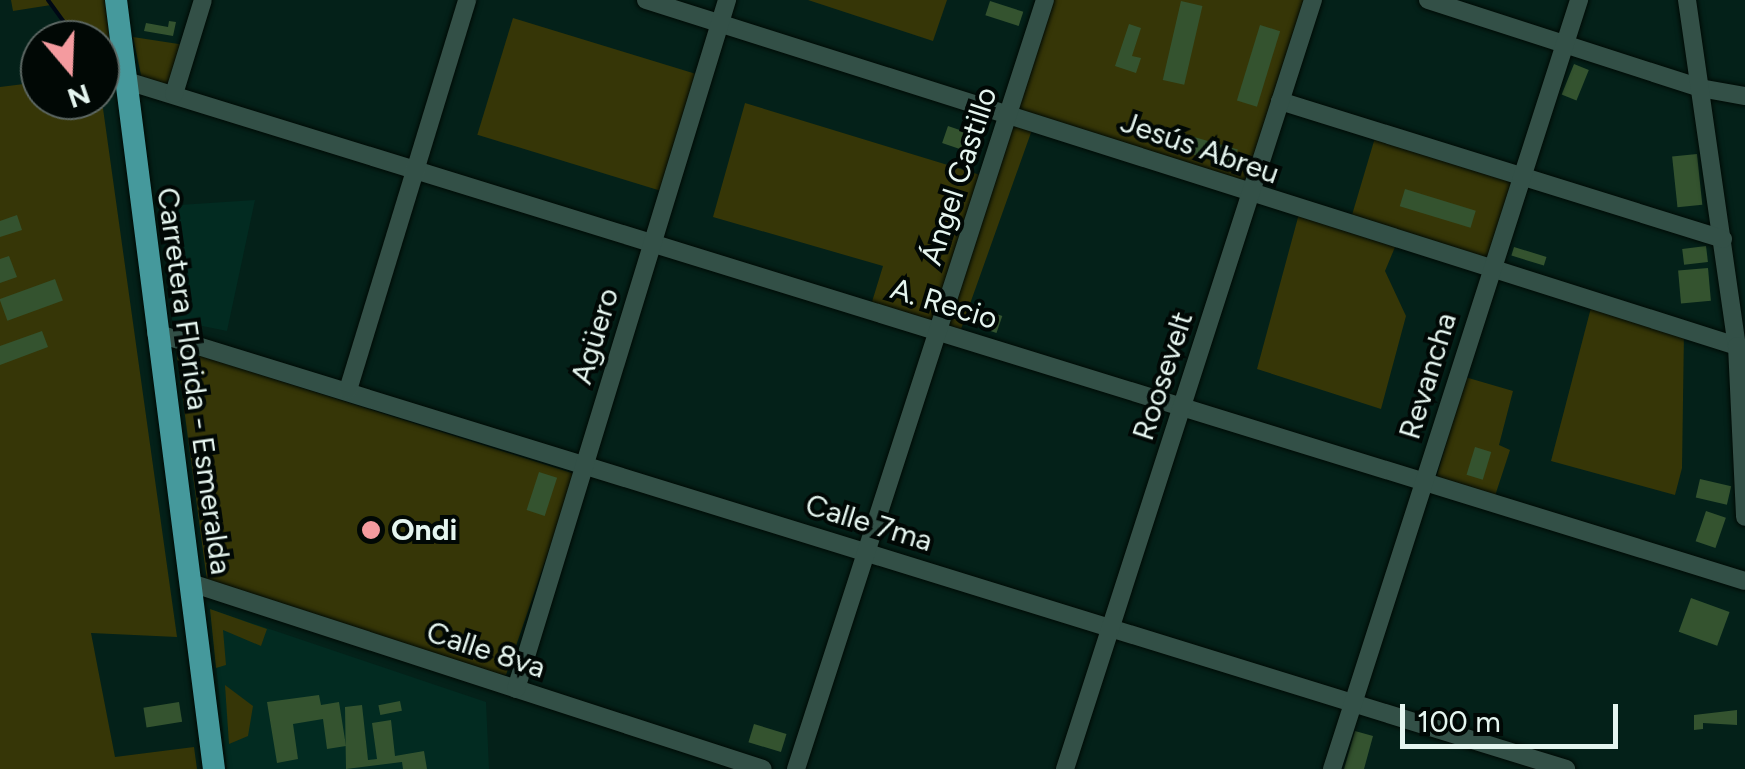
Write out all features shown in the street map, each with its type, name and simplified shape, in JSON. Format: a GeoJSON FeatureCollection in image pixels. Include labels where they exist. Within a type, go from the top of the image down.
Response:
{"type":"FeatureCollection","features":[{"type":"Feature","properties":{"kind":"main road","name":"Carretera Florida - Esmeralda"},"geometry":{"type":"LineString","coordinates":[[116,0],[214,769]]}},
{"type":"Feature","properties":{"kind":"street"},"geometry":{"type":"LineString","coordinates":[[174,94],[203,0]]}},
{"type":"Feature","properties":{"kind":"street"},"geometry":{"type":"LineString","coordinates":[[348,390],[467,0]]}},
{"type":"Feature","properties":{"kind":"street","name":"Jesús Abreu"},"geometry":{"type":"LineString","coordinates":[[646,0],[1008,111],[1250,195],[1737,346]]}},
{"type":"Feature","properties":{"kind":"street","name":"Agüero"},"geometry":{"type":"LineString","coordinates":[[516,689],[727,0]]}},
{"type":"Feature","properties":{"kind":"street","name":"Ángel Castillo"},"geometry":{"type":"LineString","coordinates":[[796,769],[1045,0]]}},
{"type":"Feature","properties":{"kind":"street","name":"Roosevelt"},"geometry":{"type":"LineString","coordinates":[[1065,769],[1313,0]]}},
{"type":"Feature","properties":{"kind":"street"},"geometry":{"type":"LineString","coordinates":[[1428,0],[1700,88],[1745,96]]}},
{"type":"Feature","properties":{"kind":"street","name":"Revancha"},"geometry":{"type":"LineString","coordinates":[[1332,769],[1579,0]]}},
{"type":"Feature","properties":{"kind":"street"},"geometry":{"type":"LineString","coordinates":[[1687,0],[1737,346],[1745,517]]}},
{"type":"Feature","properties":{"kind":"street","name":"A. Recio"},"geometry":{"type":"LineString","coordinates":[[127,81],[1745,582]]}},
{"type":"Feature","properties":{"kind":"street"},"geometry":{"type":"LineString","coordinates":[[1280,101],[1723,239]]}},
{"type":"Feature","properties":{"kind":"street","name":"Calle 7ma"},"geometry":{"type":"LineString","coordinates":[[156,333],[1566,769]]}},
{"type":"Feature","properties":{"kind":"street","name":"Calle 8va"},"geometry":{"type":"LineString","coordinates":[[191,583],[763,769]]}},
{"type":"Feature","properties":{"kind":"shaded area"},"geometry":{"type":"Polygon","coordinates":[[[11,0],[116,0],[119,20],[62,20],[51,5],[13,11],[11,0]]]}},
{"type":"Feature","properties":{"kind":"shaded area"},"geometry":{"type":"Polygon","coordinates":[[[808,0],[947,0],[933,41],[808,0]]]}},
{"type":"Feature","properties":{"kind":"shaded area"},"geometry":{"type":"Polygon","coordinates":[[[1043,0],[1313,0],[1250,195],[1033,127],[960,332],[871,305],[883,266],[713,217],[745,103],[987,177],[1043,0]]]}},
{"type":"Feature","properties":{"kind":"shaded area"},"geometry":{"type":"Polygon","coordinates":[[[513,18],[704,76],[669,193],[477,135],[513,18]]]}},
{"type":"Feature","properties":{"kind":"shaded area"},"geometry":{"type":"Polygon","coordinates":[[[120,29],[127,81],[120,80],[120,29]]]}},
{"type":"Feature","properties":{"kind":"shaded area"},"geometry":{"type":"Polygon","coordinates":[[[133,37],[185,45],[169,85],[142,80],[133,37]]]}},
{"type":"Feature","properties":{"kind":"shaded area"},"geometry":{"type":"Polygon","coordinates":[[[20,84],[20,120],[105,120],[177,637],[91,633],[115,757],[194,747],[197,769],[0,769],[0,87],[20,84]]]}},
{"type":"Feature","properties":{"kind":"shaded area"},"geometry":{"type":"Polygon","coordinates":[[[1377,131],[1521,177],[1490,267],[1398,240],[1385,271],[1406,316],[1381,409],[1257,369],[1300,210],[1349,225],[1377,131]]]}},
{"type":"Feature","properties":{"kind":"shaded area"},"geometry":{"type":"Polygon","coordinates":[[[255,200],[227,331],[172,320],[164,206],[255,200]]]}},
{"type":"Feature","properties":{"kind":"shaded area"},"geometry":{"type":"Polygon","coordinates":[[[1593,300],[1684,330],[1682,468],[1675,495],[1551,461],[1593,300]]]}},
{"type":"Feature","properties":{"kind":"shaded area"},"geometry":{"type":"Polygon","coordinates":[[[176,348],[575,474],[506,675],[477,671],[207,581],[176,348]]]}},
{"type":"Feature","properties":{"kind":"shaded area"},"geometry":{"type":"Polygon","coordinates":[[[1465,377],[1513,391],[1499,445],[1510,450],[1494,499],[1436,479],[1465,377]]]}},
{"type":"Feature","properties":{"kind":"shaded area"},"geometry":{"type":"Polygon","coordinates":[[[210,609],[486,702],[489,769],[227,769],[210,609]]]}},
{"type":"Feature","properties":{"kind":"shaded area"},"geometry":{"type":"Polygon","coordinates":[[[210,609],[267,629],[261,646],[223,630],[226,665],[216,668],[210,609]]]}},
{"type":"Feature","properties":{"kind":"shaded area"},"geometry":{"type":"Polygon","coordinates":[[[225,685],[253,706],[248,736],[229,744],[225,685]]]}},
{"type":"Feature","properties":{"kind":"building"},"geometry":{"type":"Polygon","coordinates":[[[990,1],[1023,12],[1019,26],[985,15],[990,1]]]}},
{"type":"Feature","properties":{"kind":"building"},"geometry":{"type":"Polygon","coordinates":[[[1181,1],[1202,6],[1184,85],[1163,80],[1181,1]]]}},
{"type":"Feature","properties":{"kind":"building"},"geometry":{"type":"Polygon","coordinates":[[[169,21],[176,22],[173,36],[144,31],[146,23],[168,27],[169,21]]]}},
{"type":"Feature","properties":{"kind":"building"},"geometry":{"type":"Polygon","coordinates":[[[1129,24],[1141,28],[1132,56],[1141,58],[1136,73],[1115,66],[1129,24]]]}},
{"type":"Feature","properties":{"kind":"building"},"geometry":{"type":"Polygon","coordinates":[[[1260,25],[1280,31],[1257,107],[1237,101],[1260,25]]]}},
{"type":"Feature","properties":{"kind":"building"},"geometry":{"type":"Polygon","coordinates":[[[1574,64],[1589,70],[1576,101],[1562,95],[1574,64]]]}},
{"type":"Feature","properties":{"kind":"building"},"geometry":{"type":"Polygon","coordinates":[[[948,126],[977,136],[971,153],[942,143],[948,126]]]}},
{"type":"Feature","properties":{"kind":"building"},"geometry":{"type":"Polygon","coordinates":[[[1159,127],[1238,150],[1233,166],[1154,143],[1159,127]]]}},
{"type":"Feature","properties":{"kind":"building"},"geometry":{"type":"Polygon","coordinates":[[[1697,154],[1702,205],[1677,207],[1672,157],[1697,154]]]}},
{"type":"Feature","properties":{"kind":"building"},"geometry":{"type":"Polygon","coordinates":[[[1405,189],[1476,211],[1471,228],[1400,206],[1405,189]]]}},
{"type":"Feature","properties":{"kind":"building"},"geometry":{"type":"Polygon","coordinates":[[[17,215],[22,230],[0,237],[0,221],[17,215]]]}},
{"type":"Feature","properties":{"kind":"building"},"geometry":{"type":"Polygon","coordinates":[[[1706,246],[1708,262],[1684,265],[1682,249],[1706,246]]]}},
{"type":"Feature","properties":{"kind":"building"},"geometry":{"type":"Polygon","coordinates":[[[1514,247],[1547,257],[1544,266],[1511,256],[1514,247]]]}},
{"type":"Feature","properties":{"kind":"building"},"geometry":{"type":"Polygon","coordinates":[[[9,256],[17,277],[0,283],[0,259],[9,256]]]}},
{"type":"Feature","properties":{"kind":"building"},"geometry":{"type":"Polygon","coordinates":[[[1708,268],[1711,301],[1681,303],[1678,271],[1708,268]]]}},
{"type":"Feature","properties":{"kind":"building"},"geometry":{"type":"Polygon","coordinates":[[[55,279],[63,301],[7,321],[0,299],[55,279]]]}},
{"type":"Feature","properties":{"kind":"building"},"geometry":{"type":"Polygon","coordinates":[[[973,306],[1002,316],[996,333],[967,323],[973,306]]]}},
{"type":"Feature","properties":{"kind":"building"},"geometry":{"type":"Polygon","coordinates":[[[42,331],[48,347],[0,365],[0,346],[42,331]]]}},
{"type":"Feature","properties":{"kind":"building"},"geometry":{"type":"Polygon","coordinates":[[[1475,447],[1491,452],[1483,480],[1467,475],[1475,447]]]}},
{"type":"Feature","properties":{"kind":"building"},"geometry":{"type":"Polygon","coordinates":[[[539,472],[557,478],[545,516],[527,510],[539,472]]]}},
{"type":"Feature","properties":{"kind":"building"},"geometry":{"type":"Polygon","coordinates":[[[1700,479],[1731,486],[1727,505],[1696,498],[1700,479]]]}},
{"type":"Feature","properties":{"kind":"building"},"geometry":{"type":"Polygon","coordinates":[[[1706,511],[1726,518],[1715,548],[1696,541],[1706,511]]]}},
{"type":"Feature","properties":{"kind":"building"},"geometry":{"type":"Polygon","coordinates":[[[1691,598],[1730,612],[1717,646],[1679,632],[1691,598]]]}},
{"type":"Feature","properties":{"kind":"building"},"geometry":{"type":"Polygon","coordinates":[[[319,695],[321,705],[339,702],[346,746],[327,749],[323,719],[293,724],[298,759],[277,763],[267,702],[319,695]]]}},
{"type":"Feature","properties":{"kind":"building"},"geometry":{"type":"Polygon","coordinates":[[[400,701],[402,711],[380,715],[378,705],[400,701]]]}},
{"type":"Feature","properties":{"kind":"building"},"geometry":{"type":"Polygon","coordinates":[[[179,702],[182,722],[147,727],[143,708],[179,702]]]}},
{"type":"Feature","properties":{"kind":"building"},"geometry":{"type":"Polygon","coordinates":[[[362,705],[368,760],[377,759],[372,723],[391,720],[395,756],[424,751],[427,769],[403,769],[402,762],[346,769],[345,707],[362,705]]]}},
{"type":"Feature","properties":{"kind":"building"},"geometry":{"type":"Polygon","coordinates":[[[1737,710],[1737,725],[1703,723],[1703,729],[1694,730],[1694,715],[1737,710]]]}},
{"type":"Feature","properties":{"kind":"building"},"geometry":{"type":"Polygon","coordinates":[[[754,724],[787,734],[781,752],[748,742],[754,724]]]}},
{"type":"Feature","properties":{"kind":"building"},"geometry":{"type":"Polygon","coordinates":[[[1355,731],[1373,736],[1364,769],[1344,769],[1355,731]]]}},
{"type":"Feature","properties":{"kind":"waterway"},"geometry":{"type":"LineString","coordinates":[[48,0],[62,20]]}},
{"type":"Feature","properties":{"kind":"place","name":"Ondi"},"geometry":{"type":"Point","coordinates":[371,530]}}]}
